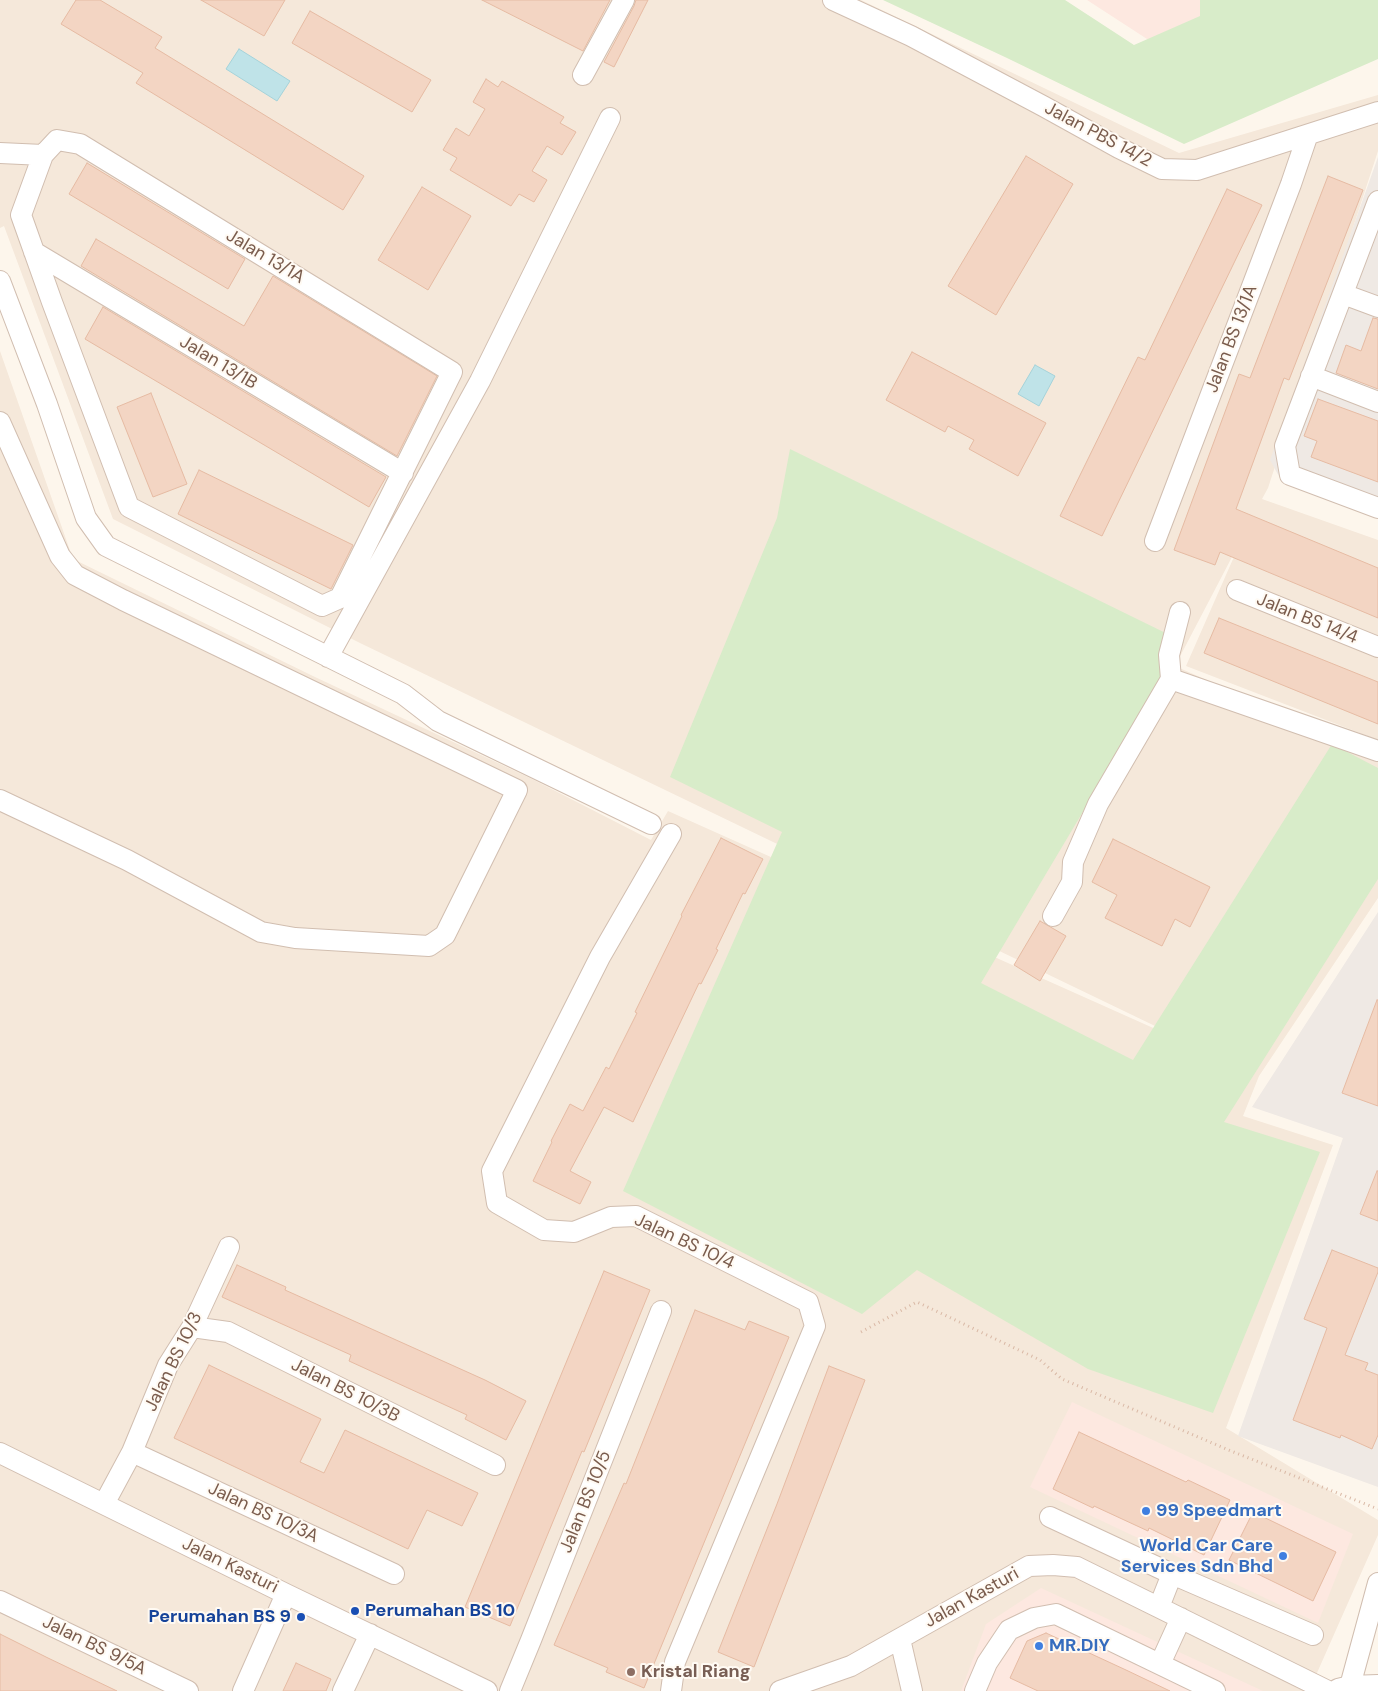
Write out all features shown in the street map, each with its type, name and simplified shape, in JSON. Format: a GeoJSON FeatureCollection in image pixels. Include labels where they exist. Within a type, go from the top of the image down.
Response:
{"type":"FeatureCollection","features":[{"type":"Feature","properties":{"kind":"street"},"geometry":{"type":"LineString","coordinates":[[583,75],[624,0]]}},
{"type":"Feature","properties":{"kind":"street","name":"Jalan PBS 14/2"},"geometry":{"type":"LineString","coordinates":[[833,0],[911,36],[1119,148],[1162,169],[1198,170],[1307,137],[1378,112]]}},
{"type":"Feature","properties":{"kind":"street"},"geometry":{"type":"LineString","coordinates":[[328,657],[480,381],[610,118]]}},
{"type":"Feature","properties":{"kind":"street","name":"Jalan BS 13/1A"},"geometry":{"type":"LineString","coordinates":[[1155,541],[1291,184],[1307,137]]}},
{"type":"Feature","properties":{"kind":"street","name":"Jalan 13/1A"},"geometry":{"type":"LineString","coordinates":[[43,155],[57,140],[80,144],[451,370],[452,374],[403,473]]}},
{"type":"Feature","properties":{"kind":"street"},"geometry":{"type":"LineString","coordinates":[[0,153],[43,155],[22,215],[52,302],[129,507],[322,606],[340,598],[403,473]]}},
{"type":"Feature","properties":{"kind":"street"},"geometry":{"type":"LineString","coordinates":[[1378,204],[1285,446],[1290,475],[1378,508]]}},
{"type":"Feature","properties":{"kind":"street","name":"Jalan 13/1B"},"geometry":{"type":"LineString","coordinates":[[34,252],[403,473]]}},
{"type":"Feature","properties":{"kind":"street"},"geometry":{"type":"LineString","coordinates":[[0,280],[86,518],[106,546],[403,694],[438,721],[650,824]]}},
{"type":"Feature","properties":{"kind":"street"},"geometry":{"type":"LineString","coordinates":[[1343,294],[1378,306]]}},
{"type":"Feature","properties":{"kind":"street"},"geometry":{"type":"LineString","coordinates":[[1311,376],[1378,402]]}},
{"type":"Feature","properties":{"kind":"street"},"geometry":{"type":"LineString","coordinates":[[0,422],[60,556],[74,575],[517,790],[445,935],[429,946],[295,938],[261,932],[127,860],[0,800]]}},
{"type":"Feature","properties":{"kind":"street","name":"Jalan BS 14/4"},"geometry":{"type":"LineString","coordinates":[[1237,590],[1378,647]]}},
{"type":"Feature","properties":{"kind":"street"},"geometry":{"type":"LineString","coordinates":[[1053,916],[1072,882],[1073,862],[1098,804],[1171,679],[1169,655],[1180,612]]}},
{"type":"Feature","properties":{"kind":"street"},"geometry":{"type":"LineString","coordinates":[[1171,679],[1378,751]]}},
{"type":"Feature","properties":{"kind":"street","name":"Jalan BS 10/4"},"geometry":{"type":"LineString","coordinates":[[671,834],[600,957],[522,1116],[492,1171],[497,1203],[544,1230],[574,1232],[611,1217],[636,1216],[808,1302],[816,1326],[675,1662],[671,1691]]}},
{"type":"Feature","properties":{"kind":"street","name":"Jalan BS 10/3"},"geometry":{"type":"LineString","coordinates":[[104,1504],[132,1452],[168,1365],[192,1326],[229,1247]]}},
{"type":"Feature","properties":{"kind":"street","name":"Jalan BS 10/5"},"geometry":{"type":"LineString","coordinates":[[510,1691],[661,1311]]}},
{"type":"Feature","properties":{"kind":"street","name":"Jalan BS 10/3B"},"geometry":{"type":"LineString","coordinates":[[192,1326],[228,1332],[495,1465]]}},
{"type":"Feature","properties":{"kind":"street","name":"Jalan Kasturi"},"geometry":{"type":"LineString","coordinates":[[0,1452],[487,1691]]}},
{"type":"Feature","properties":{"kind":"street","name":"Jalan BS 10/3A"},"geometry":{"type":"LineString","coordinates":[[132,1452],[394,1574]]}},
{"type":"Feature","properties":{"kind":"street"},"geometry":{"type":"LineString","coordinates":[[1050,1517],[1172,1574],[1313,1634]]}},
{"type":"Feature","properties":{"kind":"street","name":"Jalan Kasturi"},"geometry":{"type":"LineString","coordinates":[[780,1691],[851,1666],[1030,1566],[1053,1565],[1077,1568],[1336,1689]]}},
{"type":"Feature","properties":{"kind":"street"},"geometry":{"type":"LineString","coordinates":[[1159,1607],[1172,1574]]}},
{"type":"Feature","properties":{"kind":"street"},"geometry":{"type":"LineString","coordinates":[[1375,1684],[1336,1689],[1378,1583]]}},
{"type":"Feature","properties":{"kind":"street"},"geometry":{"type":"LineString","coordinates":[[243,1691],[286,1594]]}},
{"type":"Feature","properties":{"kind":"street","name":"Jalan BS 9/5A"},"geometry":{"type":"LineString","coordinates":[[0,1600],[188,1691]]}},
{"type":"Feature","properties":{"kind":"street"},"geometry":{"type":"LineString","coordinates":[[981,1689],[987,1663],[1010,1630],[1034,1618],[1056,1614],[1160,1664],[1204,1689]]}},
{"type":"Feature","properties":{"kind":"street"},"geometry":{"type":"LineString","coordinates":[[1160,1664],[1182,1618]]}},
{"type":"Feature","properties":{"kind":"street"},"geometry":{"type":"LineString","coordinates":[[343,1691],[376,1638]]}},
{"type":"Feature","properties":{"kind":"street"},"geometry":{"type":"LineString","coordinates":[[358,1691],[376,1638]]}},
{"type":"Feature","properties":{"kind":"street"},"geometry":{"type":"LineString","coordinates":[[900,1639],[912,1691]]}},
{"type":"Feature","properties":{"kind":"path"},"geometry":{"type":"LineString","coordinates":[[861,1332],[917,1302],[1040,1360],[1062,1379],[1231,1451],[1378,1509]]}},
{"type":"Feature","properties":{"kind":"shaded area"},"geometry":{"type":"Polygon","coordinates":[[[0,0],[861,0],[1179,153],[1378,95],[1378,151],[1268,488],[1262,499],[1378,540],[1378,740],[1186,666],[1244,534],[1175,666],[1378,756],[1378,898],[1259,1076],[1243,1116],[1333,1145],[1226,1428],[1378,1520],[1378,1535],[1309,1691],[0,1691],[0,351],[73,559],[315,677],[532,779],[651,840],[668,811],[1236,1065],[360,643],[113,519],[4,226],[0,228],[0,0]]]}},
{"type":"Feature","properties":{"kind":"shaded area"},"geometry":{"type":"Polygon","coordinates":[[[1087,0],[1378,0],[1224,89],[1087,0]]]}},
{"type":"Feature","properties":{"kind":"shaded area"},"geometry":{"type":"Polygon","coordinates":[[[1378,157],[1378,517],[1281,480],[1270,460],[1378,157]]]}},
{"type":"Feature","properties":{"kind":"shaded area"},"geometry":{"type":"Polygon","coordinates":[[[1378,912],[1378,1487],[1238,1436],[1343,1138],[1252,1107],[1378,912]]]}},
{"type":"Feature","properties":{"kind":"shaded area"},"geometry":{"type":"Polygon","coordinates":[[[1072,1402],[1353,1534],[1318,1623],[1030,1487],[1072,1402]]]}},
{"type":"Feature","properties":{"kind":"shaded area"},"geometry":{"type":"Polygon","coordinates":[[[1041,1588],[1263,1691],[961,1691],[986,1624],[1041,1588]]]}},
{"type":"Feature","properties":{"kind":"green space"},"geometry":{"type":"Polygon","coordinates":[[[883,0],[1065,0],[1134,45],[1200,16],[1200,0],[1378,0],[1378,59],[1184,144],[883,0]]]}},
{"type":"Feature","properties":{"kind":"green space"},"geometry":{"type":"Polygon","coordinates":[[[790,449],[1184,642],[981,983],[1133,1060],[1332,744],[1378,768],[1378,879],[1224,1122],[1320,1152],[1213,1413],[1088,1369],[917,1270],[862,1314],[623,1191],[782,832],[670,777],[777,518],[790,449]]]}},
{"type":"Feature","properties":{"kind":"water"},"geometry":{"type":"Polygon","coordinates":[[[239,49],[290,81],[277,101],[226,69],[239,49]]]}},
{"type":"Feature","properties":{"kind":"water"},"geometry":{"type":"Polygon","coordinates":[[[1035,365],[1055,376],[1039,406],[1018,394],[1035,365]]]}},
{"type":"Feature","properties":{"kind":"building"},"geometry":{"type":"Polygon","coordinates":[[[76,0],[100,0],[162,37],[155,48],[364,176],[343,210],[136,83],[143,73],[61,24],[76,0]]]}},
{"type":"Feature","properties":{"kind":"building"},"geometry":{"type":"Polygon","coordinates":[[[201,0],[285,0],[264,36],[201,0]]]}},
{"type":"Feature","properties":{"kind":"building"},"geometry":{"type":"Polygon","coordinates":[[[482,0],[610,0],[583,51],[482,0]]]}},
{"type":"Feature","properties":{"kind":"building"},"geometry":{"type":"Polygon","coordinates":[[[636,0],[648,0],[614,67],[604,62],[636,0]]]}},
{"type":"Feature","properties":{"kind":"building"},"geometry":{"type":"Polygon","coordinates":[[[310,11],[431,80],[412,112],[292,43],[310,11]]]}},
{"type":"Feature","properties":{"kind":"building"},"geometry":{"type":"Polygon","coordinates":[[[486,79],[498,87],[502,81],[564,117],[560,123],[576,132],[562,155],[547,146],[532,171],[547,180],[534,202],[519,194],[511,206],[450,170],[457,158],[443,150],[456,128],[469,136],[485,109],[473,102],[486,79]]]}},
{"type":"Feature","properties":{"kind":"building"},"geometry":{"type":"Polygon","coordinates":[[[1026,156],[1073,184],[996,315],[948,286],[1026,156]]]}},
{"type":"Feature","properties":{"kind":"building"},"geometry":{"type":"Polygon","coordinates":[[[87,163],[245,259],[228,289],[69,194],[87,163]]]}},
{"type":"Feature","properties":{"kind":"building"},"geometry":{"type":"Polygon","coordinates":[[[1328,176],[1363,190],[1289,380],[1284,378],[1236,509],[1378,568],[1378,618],[1220,552],[1215,565],[1174,550],[1239,374],[1250,378],[1328,176]]]}},
{"type":"Feature","properties":{"kind":"building"},"geometry":{"type":"Polygon","coordinates":[[[422,187],[471,216],[428,290],[378,260],[422,187]]]}},
{"type":"Feature","properties":{"kind":"building"},"geometry":{"type":"Polygon","coordinates":[[[1227,189],[1262,205],[1102,536],[1060,516],[1138,357],[1145,360],[1227,189]]]}},
{"type":"Feature","properties":{"kind":"building"},"geometry":{"type":"Polygon","coordinates":[[[96,239],[244,326],[273,276],[437,376],[397,456],[81,266],[96,239]]]}},
{"type":"Feature","properties":{"kind":"building"},"geometry":{"type":"Polygon","coordinates":[[[103,307],[386,477],[369,507],[85,339],[103,307]]]}},
{"type":"Feature","properties":{"kind":"building"},"geometry":{"type":"Polygon","coordinates":[[[1373,318],[1378,319],[1378,389],[1336,373],[1346,345],[1361,351],[1373,318]]]}},
{"type":"Feature","properties":{"kind":"building"},"geometry":{"type":"Polygon","coordinates":[[[912,352],[1046,423],[1018,476],[969,449],[974,440],[948,426],[945,432],[886,400],[912,352]]]}},
{"type":"Feature","properties":{"kind":"building"},"geometry":{"type":"Polygon","coordinates":[[[151,393],[187,484],[153,497],[117,407],[151,393]]]}},
{"type":"Feature","properties":{"kind":"building"},"geometry":{"type":"Polygon","coordinates":[[[1318,399],[1378,421],[1378,482],[1311,457],[1317,441],[1304,436],[1318,399]]]}},
{"type":"Feature","properties":{"kind":"building"},"geometry":{"type":"Polygon","coordinates":[[[199,470],[353,545],[331,589],[178,514],[199,470]]]}},
{"type":"Feature","properties":{"kind":"building"},"geometry":{"type":"Polygon","coordinates":[[[1219,618],[1378,682],[1378,724],[1204,653],[1219,618]]]}},
{"type":"Feature","properties":{"kind":"building"},"geometry":{"type":"Polygon","coordinates":[[[721,838],[763,859],[745,894],[743,893],[716,949],[718,950],[701,984],[699,983],[633,1122],[604,1107],[588,1137],[570,1171],[591,1182],[580,1204],[533,1181],[570,1104],[583,1111],[606,1067],[609,1069],[637,1013],[635,1012],[681,915],[721,838]]]}},
{"type":"Feature","properties":{"kind":"building"},"geometry":{"type":"Polygon","coordinates":[[[1113,839],[1210,887],[1190,927],[1175,919],[1162,946],[1105,918],[1117,895],[1092,882],[1113,839]]]}},
{"type":"Feature","properties":{"kind":"building"},"geometry":{"type":"Polygon","coordinates":[[[1040,921],[1066,936],[1040,981],[1014,965],[1040,921]]]}},
{"type":"Feature","properties":{"kind":"building"},"geometry":{"type":"Polygon","coordinates":[[[1378,1000],[1378,1106],[1342,1093],[1378,1000]]]}},
{"type":"Feature","properties":{"kind":"building"},"geometry":{"type":"Polygon","coordinates":[[[1378,1171],[1378,1221],[1360,1214],[1378,1171]]]}},
{"type":"Feature","properties":{"kind":"building"},"geometry":{"type":"Polygon","coordinates":[[[1332,1250],[1378,1268],[1345,1355],[1368,1363],[1365,1370],[1378,1375],[1378,1435],[1372,1449],[1341,1435],[1340,1438],[1293,1420],[1327,1328],[1304,1319],[1332,1250]]]}},
{"type":"Feature","properties":{"kind":"building"},"geometry":{"type":"Polygon","coordinates":[[[237,1265],[286,1287],[285,1290],[485,1380],[526,1401],[506,1440],[465,1419],[467,1415],[349,1361],[351,1355],[222,1297],[237,1265]]]}},
{"type":"Feature","properties":{"kind":"building"},"geometry":{"type":"Polygon","coordinates":[[[604,1271],[650,1290],[510,1626],[465,1607],[604,1271]]]}},
{"type":"Feature","properties":{"kind":"building"},"geometry":{"type":"Polygon","coordinates":[[[695,1310],[745,1330],[749,1321],[789,1337],[644,1688],[606,1672],[608,1668],[554,1645],[624,1483],[626,1484],[695,1310]]]}},
{"type":"Feature","properties":{"kind":"building"},"geometry":{"type":"Polygon","coordinates":[[[209,1365],[321,1419],[300,1462],[324,1473],[345,1430],[478,1493],[462,1526],[427,1510],[408,1549],[174,1438],[209,1365]]]}},
{"type":"Feature","properties":{"kind":"building"},"geometry":{"type":"Polygon","coordinates":[[[829,1366],[865,1380],[754,1667],[718,1652],[829,1366]]]}},
{"type":"Feature","properties":{"kind":"building"},"geometry":{"type":"Polygon","coordinates":[[[1079,1432],[1186,1482],[1188,1480],[1230,1500],[1204,1555],[1149,1528],[1148,1531],[1053,1489],[1079,1432]]]}},
{"type":"Feature","properties":{"kind":"building","name":"World Car Care Services Sdn Bhd"},"geometry":{"type":"Polygon","coordinates":[[[1253,1512],[1336,1552],[1313,1601],[1229,1560],[1253,1512]]]}},
{"type":"Feature","properties":{"kind":"building"},"geometry":{"type":"Polygon","coordinates":[[[1046,1633],[1170,1691],[1038,1691],[1010,1678],[1027,1641],[1046,1633]]]}},
{"type":"Feature","properties":{"kind":"building"},"geometry":{"type":"Polygon","coordinates":[[[0,1634],[48,1658],[117,1691],[0,1691],[0,1634]]]}},
{"type":"Feature","properties":{"kind":"building"},"geometry":{"type":"Polygon","coordinates":[[[296,1663],[331,1679],[326,1691],[283,1691],[296,1663]]]}},
{"type":"Feature","properties":{"kind":"place","name":"99 Speedmart"},"geometry":{"type":"Point","coordinates":[1146,1511]}},
{"type":"Feature","properties":{"kind":"place","name":"World Car Care Services Sdn Bhd"},"geometry":{"type":"Point","coordinates":[1283,1556]}},
{"type":"Feature","properties":{"kind":"place","name":"Perumahan BS 10"},"geometry":{"type":"Point","coordinates":[355,1611]}},
{"type":"Feature","properties":{"kind":"place","name":"Perumahan BS 9"},"geometry":{"type":"Point","coordinates":[301,1617]}},
{"type":"Feature","properties":{"kind":"place","name":"MR.DIY"},"geometry":{"type":"Point","coordinates":[1039,1646]}},
{"type":"Feature","properties":{"kind":"place","name":"Kristal Riang"},"geometry":{"type":"Point","coordinates":[631,1672]}}]}
